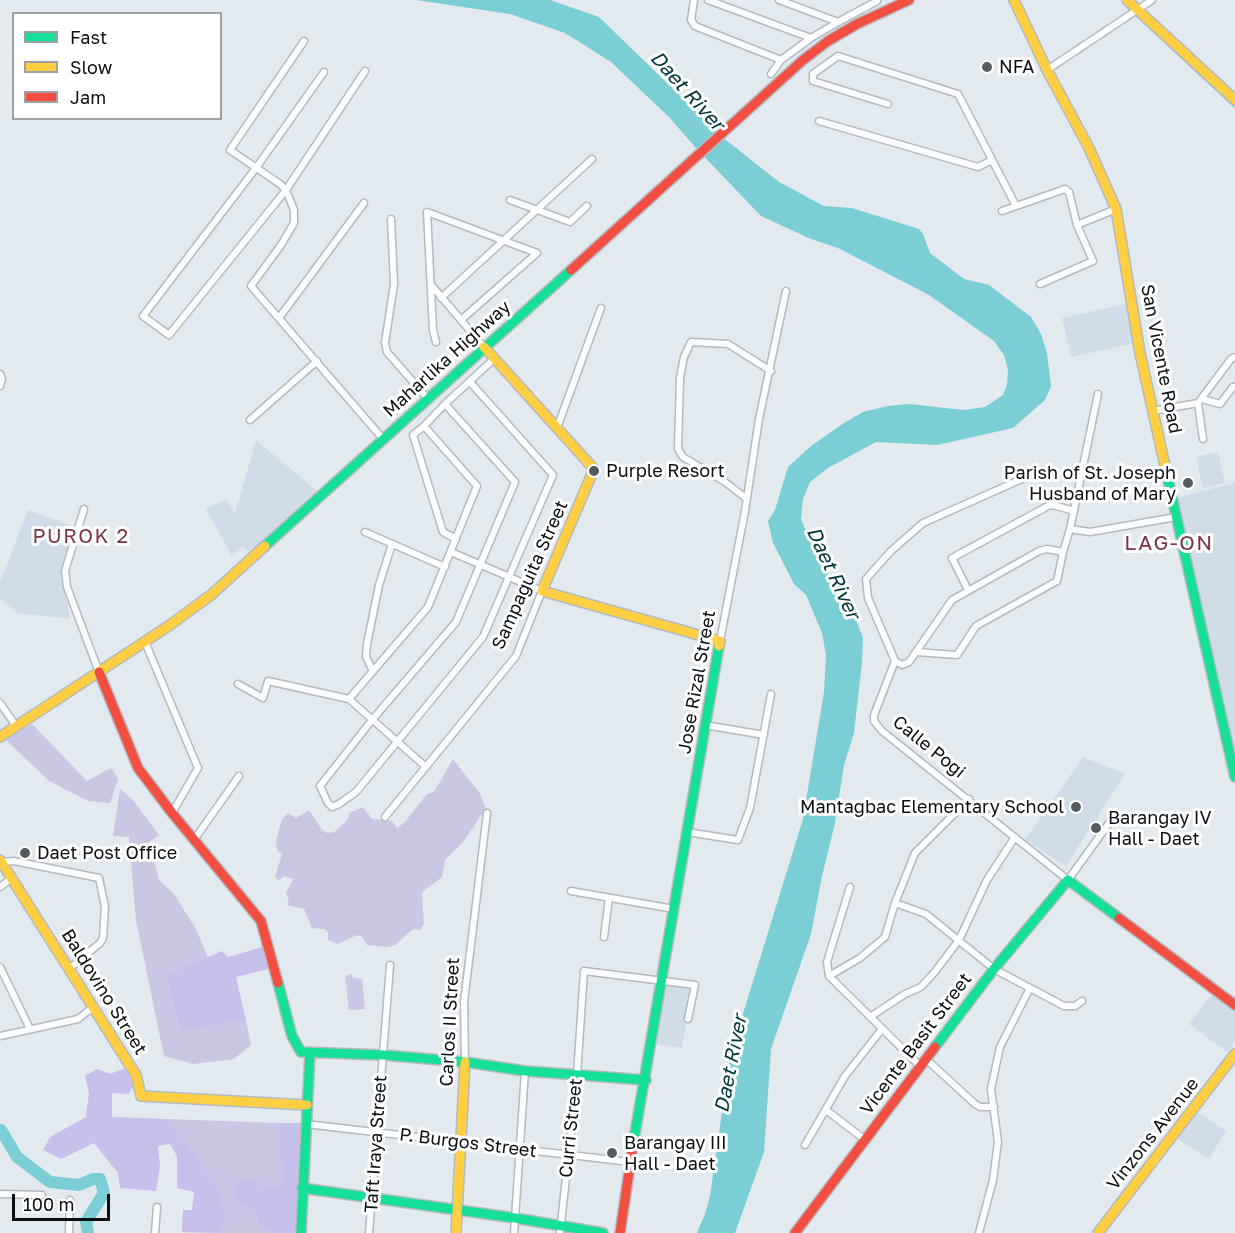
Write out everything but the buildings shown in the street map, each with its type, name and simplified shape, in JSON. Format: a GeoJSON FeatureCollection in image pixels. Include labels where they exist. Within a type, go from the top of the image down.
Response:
{"type":"FeatureCollection","features":[{"type":"Feature","properties":{"kind":"main road","name":"Maharlika Highway"},"geometry":{"type":"LineString","coordinates":[[0,737],[145,642],[211,595],[793,68],[818,48],[882,11],[909,0]]}},
{"type":"Feature","properties":{"kind":"main road","name":"San Vicente Road"},"geometry":{"type":"LineString","coordinates":[[1014,0],[1047,70],[1089,148],[1116,209],[1140,353],[1235,777]]}},
{"type":"Feature","properties":{"kind":"main road"},"geometry":{"type":"LineString","coordinates":[[1127,0],[1235,100]]}},
{"type":"Feature","properties":{"kind":"main road","name":"Sampaguita Street"},"geometry":{"type":"LineString","coordinates":[[484,347],[594,469],[542,591]]}},
{"type":"Feature","properties":{"kind":"main road"},"geometry":{"type":"LineString","coordinates":[[542,591],[720,641]]}},
{"type":"Feature","properties":{"kind":"main road","name":"Jose Rizal Street"},"geometry":{"type":"LineString","coordinates":[[620,1233],[630,1162],[646,1080],[720,641]]}},
{"type":"Feature","properties":{"kind":"main road"},"geometry":{"type":"LineString","coordinates":[[99,672],[138,768],[261,921],[292,1036],[301,1052],[382,1055],[465,1062],[525,1071],[646,1080]]}},
{"type":"Feature","properties":{"kind":"main road","name":"Baldovino Street"},"geometry":{"type":"LineString","coordinates":[[0,861],[136,1075],[141,1096],[307,1105]]}},
{"type":"Feature","properties":{"kind":"main road","name":"Vicente Basit Street"},"geometry":{"type":"LineString","coordinates":[[795,1233],[994,969],[1068,880]]}},
{"type":"Feature","properties":{"kind":"main road","name":"Calle Pogi"},"geometry":{"type":"LineString","coordinates":[[1068,880],[1235,1005]]}},
{"type":"Feature","properties":{"kind":"main road"},"geometry":{"type":"LineString","coordinates":[[301,1233],[310,1053]]}},
{"type":"Feature","properties":{"kind":"main road","name":"Vinzons Avenue"},"geometry":{"type":"LineString","coordinates":[[1098,1233],[1235,1054]]}},
{"type":"Feature","properties":{"kind":"main road","name":"Carlos II Street"},"geometry":{"type":"LineString","coordinates":[[456,1233],[465,1062]]}},
{"type":"Feature","properties":{"kind":"main road"},"geometry":{"type":"LineString","coordinates":[[302,1188],[515,1218],[560,1230],[603,1233]]}},
{"type":"Feature","properties":{"kind":"street"},"geometry":{"type":"LineString","coordinates":[[694,0],[691,20],[695,26],[781,60]]}},
{"type":"Feature","properties":{"kind":"street"},"geometry":{"type":"LineString","coordinates":[[708,0],[811,38]]}},
{"type":"Feature","properties":{"kind":"street"},"geometry":{"type":"LineString","coordinates":[[779,0],[838,22]]}},
{"type":"Feature","properties":{"kind":"street"},"geometry":{"type":"LineString","coordinates":[[1047,70],[1152,0]]}},
{"type":"Feature","properties":{"kind":"street"},"geometry":{"type":"LineString","coordinates":[[771,74],[781,60],[838,22],[877,1],[882,11]]}},
{"type":"Feature","properties":{"kind":"street"},"geometry":{"type":"LineString","coordinates":[[304,40],[230,150],[286,190],[294,210],[294,223],[281,245],[251,285],[383,439]]}},
{"type":"Feature","properties":{"kind":"street"},"geometry":{"type":"LineString","coordinates":[[888,104],[813,81],[813,74],[838,56],[958,94],[1016,206]]}},
{"type":"Feature","properties":{"kind":"street"},"geometry":{"type":"LineString","coordinates":[[324,72],[256,168],[142,316],[169,335],[286,190],[365,71]]}},
{"type":"Feature","properties":{"kind":"street"},"geometry":{"type":"LineString","coordinates":[[819,121],[978,167],[992,160]]}},
{"type":"Feature","properties":{"kind":"street"},"geometry":{"type":"LineString","coordinates":[[441,298],[591,159]]}},
{"type":"Feature","properties":{"kind":"street"},"geometry":{"type":"LineString","coordinates":[[1002,211],[1065,189],[1069,192],[1077,225],[1093,261],[1040,284]]}},
{"type":"Feature","properties":{"kind":"street"},"geometry":{"type":"LineString","coordinates":[[510,200],[570,222],[587,206]]}},
{"type":"Feature","properties":{"kind":"street"},"geometry":{"type":"LineString","coordinates":[[279,318],[364,203]]}},
{"type":"Feature","properties":{"kind":"street"},"geometry":{"type":"LineString","coordinates":[[1077,225],[1116,209]]}},
{"type":"Feature","properties":{"kind":"street"},"geometry":{"type":"LineString","coordinates":[[436,342],[433,330],[427,213],[537,253],[461,320]]}},
{"type":"Feature","properties":{"kind":"street"},"geometry":{"type":"LineString","coordinates":[[391,219],[394,284],[385,343],[387,352],[428,399]]}},
{"type":"Feature","properties":{"kind":"street"},"geometry":{"type":"LineString","coordinates":[[432,285],[484,347]]}},
{"type":"Feature","properties":{"kind":"street","name":"Jose Rizal Street"},"geometry":{"type":"LineString","coordinates":[[720,641],[747,499],[759,419],[771,371],[786,291]]}},
{"type":"Feature","properties":{"kind":"street"},"geometry":{"type":"LineString","coordinates":[[557,428],[601,308]]}},
{"type":"Feature","properties":{"kind":"street"},"geometry":{"type":"LineString","coordinates":[[747,499],[725,482],[683,457],[678,449],[680,378],[684,357],[691,342],[728,345],[771,371]]}},
{"type":"Feature","properties":{"kind":"street"},"geometry":{"type":"LineString","coordinates":[[1203,439],[1200,401],[1231,359],[1235,357]]}},
{"type":"Feature","properties":{"kind":"street"},"geometry":{"type":"LineString","coordinates":[[456,539],[443,532],[413,435],[495,358]]}},
{"type":"Feature","properties":{"kind":"street"},"geometry":{"type":"LineString","coordinates":[[250,420],[317,361]]}},
{"type":"Feature","properties":{"kind":"street"},"geometry":{"type":"LineString","coordinates":[[0,374],[2,379],[0,386]]}},
{"type":"Feature","properties":{"kind":"street"},"geometry":{"type":"LineString","coordinates":[[445,404],[515,482],[456,622],[372,720],[320,786],[332,807],[356,792],[483,638],[553,475],[470,382]]}},
{"type":"Feature","properties":{"kind":"street"},"geometry":{"type":"LineString","coordinates":[[1153,411],[1200,401],[1220,404],[1235,387]]}},
{"type":"Feature","properties":{"kind":"street"},"geometry":{"type":"LineString","coordinates":[[916,651],[957,655],[976,626],[1057,581],[1098,394]]}},
{"type":"Feature","properties":{"kind":"street"},"geometry":{"type":"LineString","coordinates":[[349,699],[428,607],[477,486],[424,426]]}},
{"type":"Feature","properties":{"kind":"street"},"geometry":{"type":"LineString","coordinates":[[1042,470],[923,523],[891,551],[866,579],[868,598],[895,661],[900,665],[905,665],[952,600],[1039,551],[1047,549],[1063,552]]}},
{"type":"Feature","properties":{"kind":"street"},"geometry":{"type":"LineString","coordinates":[[968,590],[952,558],[1048,506],[1053,505],[1074,511]]}},
{"type":"Feature","properties":{"kind":"street"},"geometry":{"type":"LineString","coordinates":[[84,509],[64,571],[67,587],[99,672]]}},
{"type":"Feature","properties":{"kind":"street"},"geometry":{"type":"LineString","coordinates":[[1070,529],[1090,532],[1176,517]]}},
{"type":"Feature","properties":{"kind":"street"},"geometry":{"type":"LineString","coordinates":[[365,532],[445,567]]}},
{"type":"Feature","properties":{"kind":"street"},"geometry":{"type":"LineString","coordinates":[[373,671],[366,657],[367,644],[379,585],[392,544]]}},
{"type":"Feature","properties":{"kind":"street"},"geometry":{"type":"LineString","coordinates":[[451,552],[542,591]]}},
{"type":"Feature","properties":{"kind":"street","name":"Sampaguita Street"},"geometry":{"type":"LineString","coordinates":[[385,817],[516,656],[542,591]]}},
{"type":"Feature","properties":{"kind":"street"},"geometry":{"type":"LineString","coordinates":[[145,642],[198,768],[172,813]]}},
{"type":"Feature","properties":{"kind":"street","name":"Calle Pogi"},"geometry":{"type":"LineString","coordinates":[[895,661],[874,721],[882,731],[1068,880]]}},
{"type":"Feature","properties":{"kind":"street"},"geometry":{"type":"LineString","coordinates":[[238,684],[263,698],[268,681],[349,699],[426,767]]}},
{"type":"Feature","properties":{"kind":"street"},"geometry":{"type":"LineString","coordinates":[[687,832],[738,840],[750,808],[771,694]]}},
{"type":"Feature","properties":{"kind":"street"},"geometry":{"type":"LineString","coordinates":[[0,703],[16,726]]}},
{"type":"Feature","properties":{"kind":"street"},"geometry":{"type":"LineString","coordinates":[[705,725],[764,735]]}},
{"type":"Feature","properties":{"kind":"street"},"geometry":{"type":"LineString","coordinates":[[195,840],[239,776]]}},
{"type":"Feature","properties":{"kind":"street"},"geometry":{"type":"LineString","coordinates":[[829,976],[860,958],[885,938],[895,903],[915,853],[969,800]]}},
{"type":"Feature","properties":{"kind":"street","name":"Carlos II Street"},"geometry":{"type":"LineString","coordinates":[[465,1062],[464,1002],[487,813]]}},
{"type":"Feature","properties":{"kind":"street"},"geometry":{"type":"LineString","coordinates":[[1068,880],[1112,819]]}},
{"type":"Feature","properties":{"kind":"street"},"geometry":{"type":"LineString","coordinates":[[870,1017],[921,987],[934,973],[959,940],[987,880],[1015,837]]}},
{"type":"Feature","properties":{"kind":"street"},"geometry":{"type":"LineString","coordinates":[[0,861],[14,861],[99,878],[105,907],[103,938],[69,969]]}},
{"type":"Feature","properties":{"kind":"street"},"geometry":{"type":"LineString","coordinates":[[0,886],[12,878]]}},
{"type":"Feature","properties":{"kind":"street"},"geometry":{"type":"LineString","coordinates":[[850,887],[827,962],[829,976],[882,1029],[923,1063],[975,1104],[980,1107],[994,1107]]}},
{"type":"Feature","properties":{"kind":"street"},"geometry":{"type":"LineString","coordinates":[[571,891],[674,909]]}},
{"type":"Feature","properties":{"kind":"street"},"geometry":{"type":"LineString","coordinates":[[604,937],[609,898]]}},
{"type":"Feature","properties":{"kind":"street"},"geometry":{"type":"LineString","coordinates":[[895,903],[926,914],[994,969],[1064,1006],[1075,1006],[1082,1001]]}},
{"type":"Feature","properties":{"kind":"street","name":"Taft Iraya Street"},"geometry":{"type":"LineString","coordinates":[[369,1233],[390,965]]}},
{"type":"Feature","properties":{"kind":"street"},"geometry":{"type":"LineString","coordinates":[[0,967],[30,1029]]}},
{"type":"Feature","properties":{"kind":"street","name":"Curri Street"},"geometry":{"type":"LineString","coordinates":[[560,1230],[578,1075],[584,971],[663,980]]}},
{"type":"Feature","properties":{"kind":"street"},"geometry":{"type":"LineString","coordinates":[[663,980],[695,985],[688,1019]]}},
{"type":"Feature","properties":{"kind":"street"},"geometry":{"type":"LineString","coordinates":[[979,1233],[993,1180],[998,1142],[991,1089],[1000,1047],[1030,988]]}},
{"type":"Feature","properties":{"kind":"street"},"geometry":{"type":"LineString","coordinates":[[0,1036],[78,1019],[93,1007]]}},
{"type":"Feature","properties":{"kind":"street"},"geometry":{"type":"LineString","coordinates":[[805,1145],[845,1076],[882,1029]]}},
{"type":"Feature","properties":{"kind":"street"},"geometry":{"type":"LineString","coordinates":[[514,1233],[525,1071]]}},
{"type":"Feature","properties":{"kind":"street"},"geometry":{"type":"LineString","coordinates":[[826,1110],[864,1139]]}},
{"type":"Feature","properties":{"kind":"street","name":"P. Burgos Street"},"geometry":{"type":"LineString","coordinates":[[306,1124],[630,1162]]}},
{"type":"Feature","properties":{"kind":"street"},"geometry":{"type":"LineString","coordinates":[[0,1194],[42,1195]]}},
{"type":"Feature","properties":{"kind":"street"},"geometry":{"type":"LineString","coordinates":[[69,1233],[70,1200]]}},
{"type":"Feature","properties":{"kind":"street"},"geometry":{"type":"LineString","coordinates":[[155,1233],[157,1207]]}},
{"type":"Feature","properties":{"kind":"shaded area"},"geometry":{"type":"Polygon","coordinates":[[[1126,304],[1135,343],[1071,357],[1062,318],[1126,304]]]}},
{"type":"Feature","properties":{"kind":"shaded area"},"geometry":{"type":"Polygon","coordinates":[[[256,440],[317,491],[249,553],[243,546],[232,556],[206,509],[226,498],[235,514],[256,440]]]}},
{"type":"Feature","properties":{"kind":"shaded area"},"geometry":{"type":"Polygon","coordinates":[[[1218,452],[1225,483],[1203,488],[1196,457],[1218,452]]]}},
{"type":"Feature","properties":{"kind":"shaded area"},"geometry":{"type":"Polygon","coordinates":[[[1235,483],[1235,751],[1175,498],[1235,483]]]}},
{"type":"Feature","properties":{"kind":"shaded area"},"geometry":{"type":"Polygon","coordinates":[[[28,510],[72,526],[62,575],[70,619],[18,613],[0,598],[0,582],[28,510]]]}},
{"type":"Feature","properties":{"kind":"shaded area"},"geometry":{"type":"Polygon","coordinates":[[[32,724],[87,781],[111,768],[118,779],[110,803],[88,801],[49,781],[5,739],[32,724]]]}},
{"type":"Feature","properties":{"kind":"shaded area","name":"Mantagbac Elementary School"},"geometry":{"type":"Polygon","coordinates":[[[1083,757],[1125,774],[1066,866],[1025,840],[1083,757]]]}},
{"type":"Feature","properties":{"kind":"shaded area"},"geometry":{"type":"Polygon","coordinates":[[[453,759],[481,795],[488,815],[482,814],[463,842],[445,860],[442,877],[422,892],[424,924],[420,930],[413,929],[395,945],[387,947],[367,945],[362,937],[357,935],[338,944],[328,940],[328,933],[325,929],[312,928],[304,909],[287,905],[289,901],[286,893],[293,879],[284,876],[279,880],[275,877],[282,854],[277,850],[276,840],[282,819],[288,813],[296,818],[309,810],[322,830],[327,833],[334,832],[348,819],[349,813],[363,807],[372,819],[392,821],[397,828],[405,822],[427,794],[434,792],[453,759]]]}},
{"type":"Feature","properties":{"kind":"shaded area"},"geometry":{"type":"Polygon","coordinates":[[[120,789],[132,799],[159,835],[149,842],[159,880],[173,893],[196,929],[208,958],[166,975],[180,1031],[246,1020],[251,1045],[234,1059],[193,1064],[164,1056],[136,920],[129,837],[113,836],[120,789]]]}},
{"type":"Feature","properties":{"kind":"shaded area"},"geometry":{"type":"Polygon","coordinates":[[[266,946],[272,968],[236,977],[246,1020],[180,1031],[166,975],[222,951],[228,957],[266,946]]]}},
{"type":"Feature","properties":{"kind":"shaded area"},"geometry":{"type":"Polygon","coordinates":[[[352,974],[353,978],[362,979],[365,1009],[349,1010],[345,976],[352,974]]]}},
{"type":"Feature","properties":{"kind":"shaded area"},"geometry":{"type":"Polygon","coordinates":[[[667,982],[693,986],[682,1048],[656,1044],[667,982]]]}},
{"type":"Feature","properties":{"kind":"shaded area"},"geometry":{"type":"Polygon","coordinates":[[[1214,992],[1235,1009],[1235,1041],[1227,1052],[1189,1024],[1214,992]]]}},
{"type":"Feature","properties":{"kind":"shaded area"},"geometry":{"type":"Polygon","coordinates":[[[125,1068],[134,1086],[128,1094],[112,1093],[112,1117],[167,1119],[217,1184],[226,1217],[220,1233],[182,1232],[183,1210],[192,1210],[194,1192],[177,1188],[177,1156],[170,1144],[158,1146],[160,1167],[156,1191],[120,1188],[118,1173],[94,1143],[61,1159],[43,1150],[50,1137],[86,1117],[89,1093],[85,1076],[97,1069],[110,1074],[125,1068]]]}},
{"type":"Feature","properties":{"kind":"shaded area"},"geometry":{"type":"Polygon","coordinates":[[[1197,1112],[1226,1131],[1209,1159],[1178,1139],[1197,1112]]]}},
{"type":"Feature","properties":{"kind":"shaded area"},"geometry":{"type":"Polygon","coordinates":[[[167,1119],[279,1123],[279,1158],[283,1170],[282,1181],[272,1188],[262,1186],[242,1206],[255,1209],[258,1225],[272,1233],[220,1233],[226,1217],[217,1185],[167,1119]]]}},
{"type":"Feature","properties":{"kind":"shaded area"},"geometry":{"type":"Polygon","coordinates":[[[279,1123],[302,1123],[297,1233],[272,1233],[258,1225],[255,1209],[242,1206],[234,1199],[236,1184],[249,1178],[262,1186],[272,1188],[282,1181],[283,1170],[279,1158],[279,1123]]]}},
{"type":"Feature","properties":{"kind":"water","name":"Daet River"},"geometry":{"type":"Polygon","coordinates":[[[416,0],[550,0],[599,17],[726,140],[779,182],[824,206],[852,208],[919,229],[930,253],[964,279],[989,285],[1031,317],[1041,334],[1047,353],[1051,386],[1045,400],[1013,428],[937,445],[876,442],[828,468],[810,482],[803,499],[801,519],[817,556],[855,617],[863,638],[862,662],[854,733],[844,765],[835,823],[811,934],[771,1049],[764,1152],[735,1233],[697,1233],[710,1196],[730,1056],[803,819],[824,692],[826,655],[822,633],[806,595],[794,584],[773,543],[768,521],[775,510],[788,467],[811,446],[844,423],[863,412],[888,406],[910,404],[963,410],[985,407],[1003,395],[1007,385],[1008,370],[1004,355],[994,341],[929,295],[838,248],[811,239],[761,216],[669,117],[611,62],[565,33],[510,14],[416,0]]]}},
{"type":"Feature","properties":{"kind":"waterway"},"geometry":{"type":"LineString","coordinates":[[1137,16],[1235,107]]}},
{"type":"Feature","properties":{"kind":"waterway"},"geometry":{"type":"LineString","coordinates":[[1,1130],[17,1157],[50,1182],[79,1185],[93,1179],[100,1179],[104,1193],[86,1222],[88,1233]]}},
{"type":"Feature","properties":{"kind":"traffic: fast"},"geometry":{"type":"LineString","coordinates":[[265,546],[571,270]]}},
{"type":"Feature","properties":{"kind":"traffic: fast"},"geometry":{"type":"LineString","coordinates":[[1167,475],[1235,777]]}},
{"type":"Feature","properties":{"kind":"traffic: fast"},"geometry":{"type":"LineString","coordinates":[[633,1145],[719,646]]}},
{"type":"Feature","properties":{"kind":"traffic: fast"},"geometry":{"type":"LineString","coordinates":[[935,1047],[994,969],[1068,880],[1119,918]]}},
{"type":"Feature","properties":{"kind":"traffic: fast"},"geometry":{"type":"LineString","coordinates":[[278,983],[292,1036],[301,1052],[383,1055],[465,1062],[525,1071],[646,1080]]}},
{"type":"Feature","properties":{"kind":"traffic: fast"},"geometry":{"type":"LineString","coordinates":[[301,1233],[310,1053]]}},
{"type":"Feature","properties":{"kind":"traffic: fast"},"geometry":{"type":"LineString","coordinates":[[302,1188],[515,1218],[603,1233]]}},
{"type":"Feature","properties":{"kind":"traffic: slow"},"geometry":{"type":"LineString","coordinates":[[1014,0],[1047,70],[1089,148],[1116,209],[1140,353],[1167,475]]}},
{"type":"Feature","properties":{"kind":"traffic: slow"},"geometry":{"type":"LineString","coordinates":[[1127,0],[1235,100]]}},
{"type":"Feature","properties":{"kind":"traffic: slow"},"geometry":{"type":"LineString","coordinates":[[484,347],[594,469],[542,591],[720,641],[719,646]]}},
{"type":"Feature","properties":{"kind":"traffic: slow"},"geometry":{"type":"LineString","coordinates":[[0,737],[170,625],[211,595],[265,546]]}},
{"type":"Feature","properties":{"kind":"traffic: slow"},"geometry":{"type":"LineString","coordinates":[[0,860],[136,1075],[141,1096],[307,1105]]}},
{"type":"Feature","properties":{"kind":"traffic: slow"},"geometry":{"type":"LineString","coordinates":[[1098,1233],[1235,1054]]}},
{"type":"Feature","properties":{"kind":"traffic: slow"},"geometry":{"type":"LineString","coordinates":[[456,1233],[465,1062]]}},
{"type":"Feature","properties":{"kind":"traffic: jam"},"geometry":{"type":"LineString","coordinates":[[571,270],[803,60],[828,41],[857,24],[909,0]]}},
{"type":"Feature","properties":{"kind":"traffic: jam"},"geometry":{"type":"LineString","coordinates":[[99,672],[138,768],[261,921],[278,983]]}},
{"type":"Feature","properties":{"kind":"traffic: jam"},"geometry":{"type":"LineString","coordinates":[[1119,918],[1235,1005]]}},
{"type":"Feature","properties":{"kind":"traffic: jam"},"geometry":{"type":"LineString","coordinates":[[795,1233],[935,1047]]}},
{"type":"Feature","properties":{"kind":"traffic: jam"},"geometry":{"type":"LineString","coordinates":[[620,1233],[633,1145]]}},
{"type":"Feature","properties":{"kind":"place","name":"NFA"},"geometry":{"type":"Point","coordinates":[987,67]}},
{"type":"Feature","properties":{"kind":"place","name":"Purple Resort"},"geometry":{"type":"Point","coordinates":[594,471]}},
{"type":"Feature","properties":{"kind":"place","name":"Parish of St. Joseph Husband of Mary"},"geometry":{"type":"Point","coordinates":[1188,483]}},
{"type":"Feature","properties":{"kind":"place","name":"Mantagbac Elementary School"},"geometry":{"type":"Point","coordinates":[1076,807]}},
{"type":"Feature","properties":{"kind":"place","name":"Barangay IV Hall - Daet"},"geometry":{"type":"Point","coordinates":[1096,828]}},
{"type":"Feature","properties":{"kind":"place","name":"Daet Post Office"},"geometry":{"type":"Point","coordinates":[25,853]}},
{"type":"Feature","properties":{"kind":"place","name":"Barangay III Hall - Daet"},"geometry":{"type":"Point","coordinates":[612,1153]}},
{"type":"Feature","properties":{"kind":"district","name":"PUROK 2"},"geometry":{"type":"Point","coordinates":[81,537]}},
{"type":"Feature","properties":{"kind":"district","name":"LAG-ON"},"geometry":{"type":"Point","coordinates":[1169,543]}}]}
